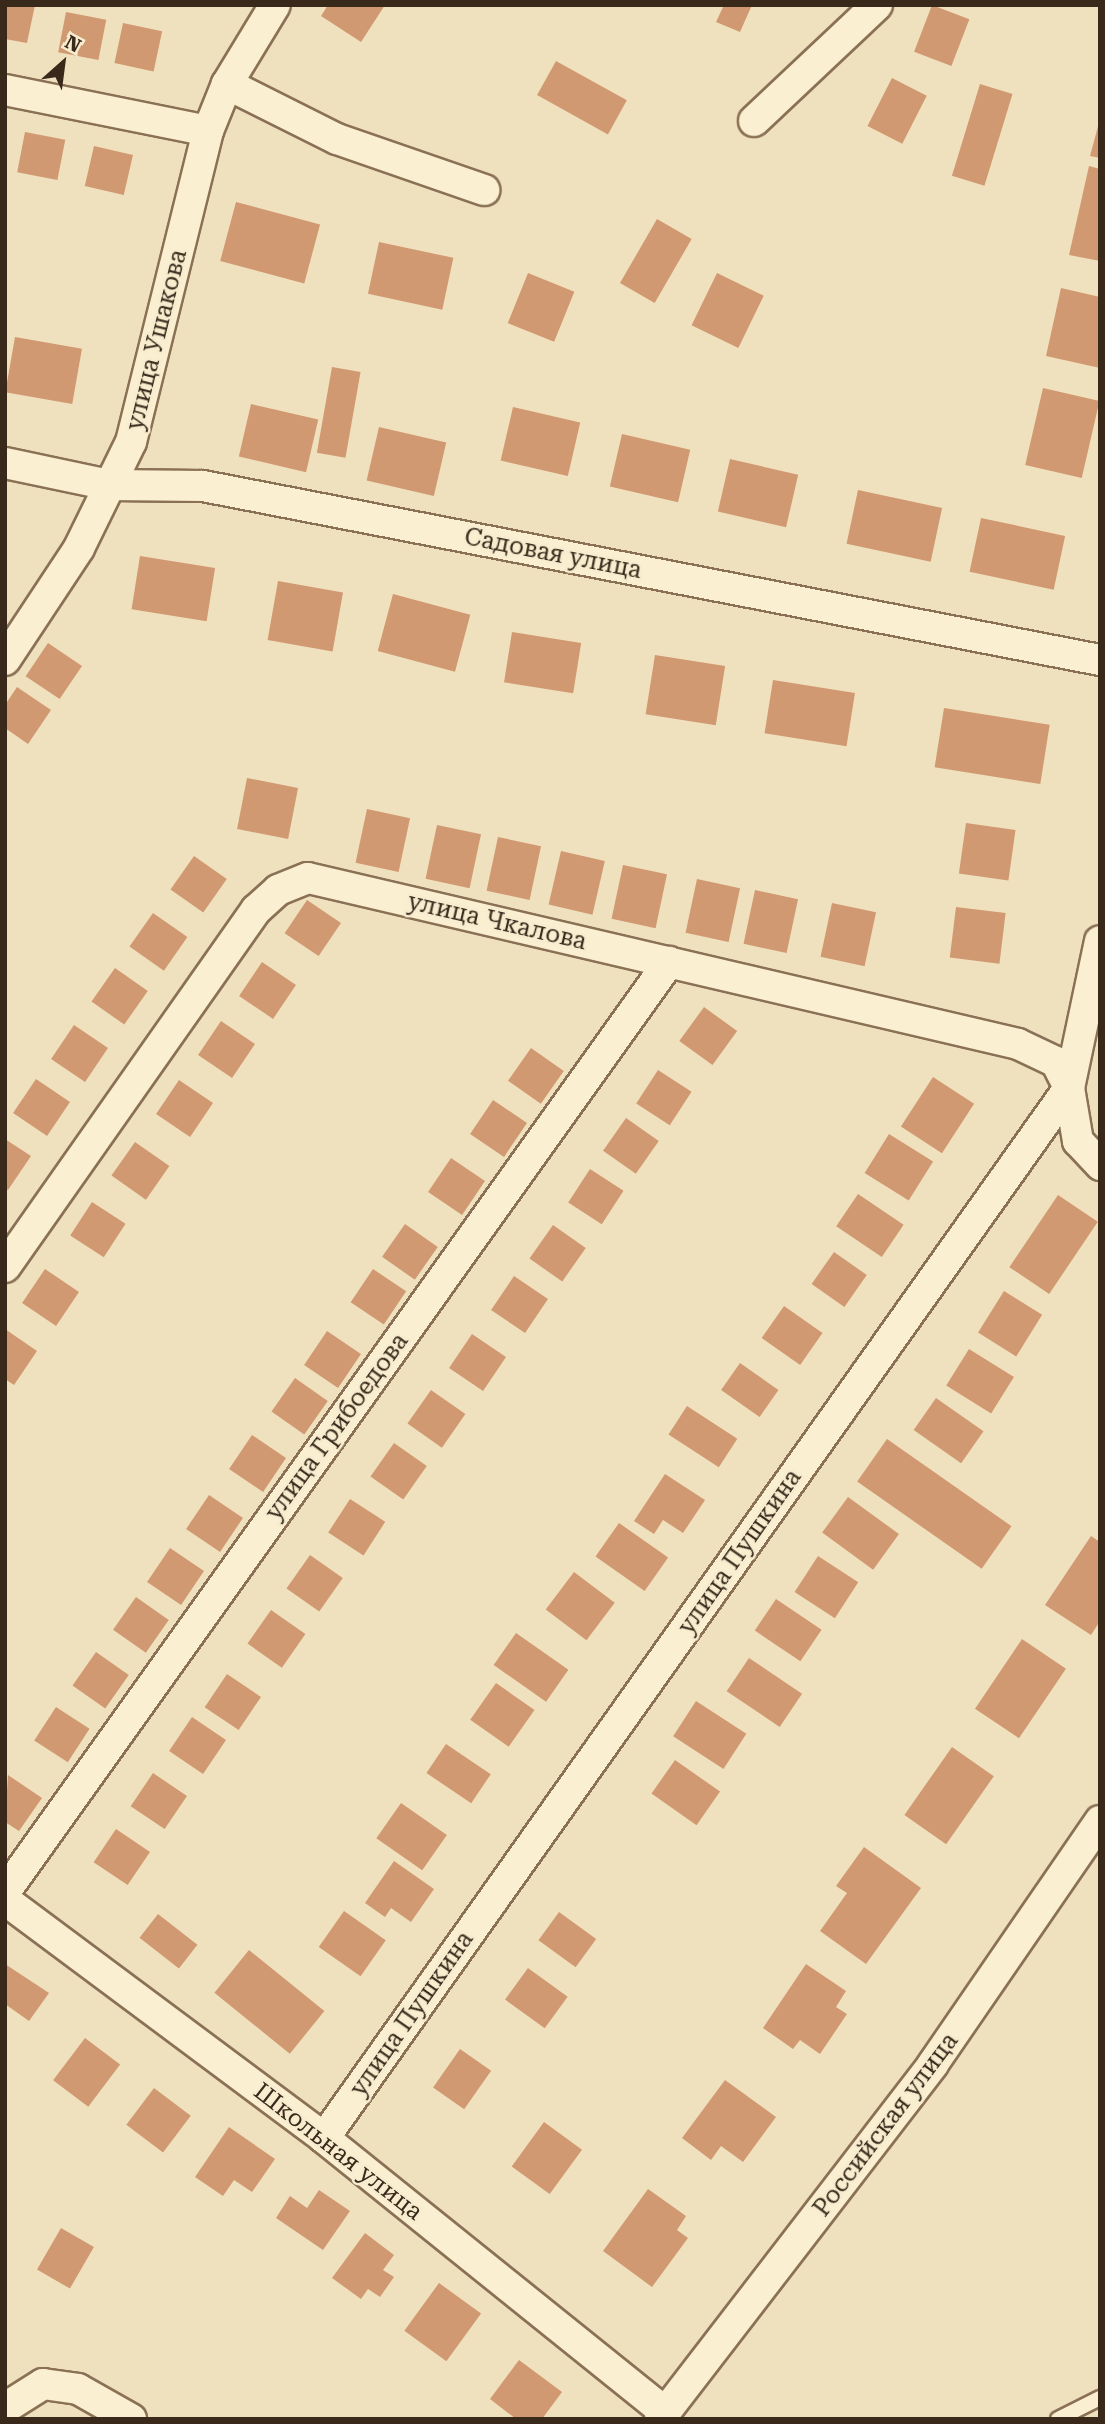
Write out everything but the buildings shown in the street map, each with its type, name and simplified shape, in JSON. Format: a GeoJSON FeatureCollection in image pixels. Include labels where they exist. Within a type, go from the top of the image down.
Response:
{"type":"FeatureCollection","features":[{"type":"Feature","properties":{"kind":"street","name":"улица Ушакова"},"geometry":{"type":"LineString","coordinates":[[5,660],[79,548],[131,442],[208,131],[228,84],[275,5]]}},
{"type":"Feature","properties":{"kind":"street"},"geometry":{"type":"LineString","coordinates":[[754,121],[877,5]]}},
{"type":"Feature","properties":{"kind":"street"},"geometry":{"type":"LineString","coordinates":[[228,84],[337,139],[484,190]]}},
{"type":"Feature","properties":{"kind":"street"},"geometry":{"type":"LineString","coordinates":[[5,90],[208,131]]}},
{"type":"Feature","properties":{"kind":"street","name":"Садовая улица"},"geometry":{"type":"LineString","coordinates":[[5,463],[109,485],[203,486],[1100,660]]}},
{"type":"Feature","properties":{"kind":"street","name":"улица Чкалова"},"geometry":{"type":"LineString","coordinates":[[5,1267],[257,910],[278,890],[308,878],[1018,1044],[1056,1062],[1069,1088],[1078,1141],[1100,1165]]}},
{"type":"Feature","properties":{"kind":"street","name":"улица Пушкина"},"geometry":{"type":"LineString","coordinates":[[324,2138],[1069,1088],[1100,941]]}},
{"type":"Feature","properties":{"kind":"street","name":"улица Грибоедова"},"geometry":{"type":"LineString","coordinates":[[5,1892],[669,962]]}},
{"type":"Feature","properties":{"kind":"street","name":"Российская улица"},"geometry":{"type":"LineString","coordinates":[[666,2416],[933,2064],[1100,1821]]}},
{"type":"Feature","properties":{"kind":"street","name":"Школьная улица"},"geometry":{"type":"LineString","coordinates":[[5,1900],[324,2138],[666,2416]]}},
{"type":"Feature","properties":{"kind":"street"},"geometry":{"type":"LineString","coordinates":[[5,2408],[43,2384],[78,2389],[131,2419]]}},
{"type":"Feature","properties":{"kind":"lane"},"geometry":{"type":"LineString","coordinates":[[1058,2419],[1100,2398]]}}]}
